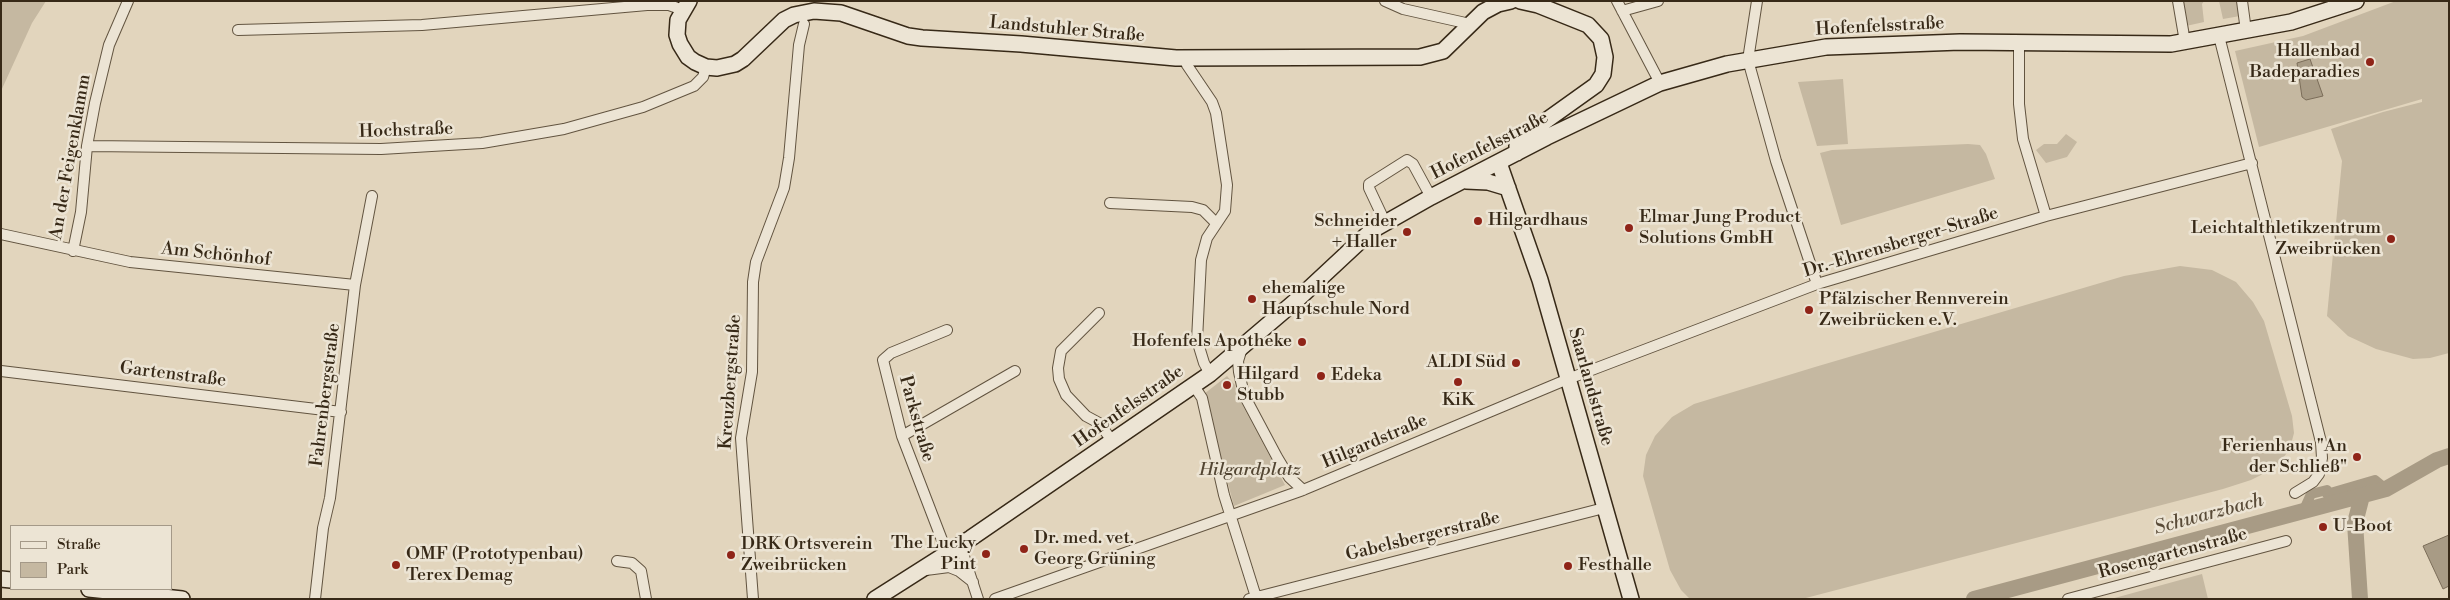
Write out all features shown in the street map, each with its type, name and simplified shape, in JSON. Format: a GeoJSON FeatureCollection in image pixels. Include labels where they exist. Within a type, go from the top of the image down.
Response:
{"type":"FeatureCollection","features":[{"type":"Feature","properties":{"kind":"main road","name":"Landstuhler Straße"},"geometry":{"type":"LineString","coordinates":[[706,67],[717,68],[734,64],[743,59],[784,20],[794,15],[814,11],[841,14],[922,38],[1021,44],[1185,59],[1420,57],[1443,51],[1470,24],[1492,6],[1511,1]]}},
{"type":"Feature","properties":{"kind":"main road"},"geometry":{"type":"LineString","coordinates":[[1517,153],[1518,145],[1526,135],[1596,85],[1603,74],[1605,57],[1601,39],[1588,25],[1538,5],[1520,1]]}},
{"type":"Feature","properties":{"kind":"main road","name":"Hofenfelsstraße"},"geometry":{"type":"LineString","coordinates":[[875,599],[919,572],[1194,386],[1242,348],[1298,299],[1354,245],[1385,222],[1517,153],[1660,83],[1699,71],[1748,60],[1826,47],[2018,42],[2154,45],[2185,42],[2300,20],[2356,1]]}},
{"type":"Feature","properties":{"kind":"main road"},"geometry":{"type":"LineString","coordinates":[[686,5],[677,26],[680,44],[688,57],[706,67]]}},
{"type":"Feature","properties":{"kind":"main road","name":"Saarlandstraße"},"geometry":{"type":"LineString","coordinates":[[1499,163],[1538,272],[1631,599]]}},
{"type":"Feature","properties":{"kind":"main road"},"geometry":{"type":"LineString","coordinates":[[1465,180],[1488,182],[1508,188]]}},
{"type":"Feature","properties":{"kind":"main road"},"geometry":{"type":"LineString","coordinates":[[97,590],[182,599]]}},
{"type":"Feature","properties":{"kind":"street","name":"An der Feigenklamm"},"geometry":{"type":"LineString","coordinates":[[1,234],[73,251],[81,212],[87,146],[109,45],[128,1]]}},
{"type":"Feature","properties":{"kind":"street"},"geometry":{"type":"LineString","coordinates":[[1384,1],[1403,9],[1470,24]]}},
{"type":"Feature","properties":{"kind":"street"},"geometry":{"type":"LineString","coordinates":[[1658,1],[1620,6],[1660,83]]}},
{"type":"Feature","properties":{"kind":"street"},"geometry":{"type":"LineString","coordinates":[[1757,1],[1748,60],[1776,161],[1817,284]]}},
{"type":"Feature","properties":{"kind":"street"},"geometry":{"type":"LineString","coordinates":[[2178,1],[2185,42]]}},
{"type":"Feature","properties":{"kind":"street"},"geometry":{"type":"LineString","coordinates":[[2242,1],[2246,31]]}},
{"type":"Feature","properties":{"kind":"street"},"geometry":{"type":"LineString","coordinates":[[238,30],[422,25],[653,5],[686,5]]}},
{"type":"Feature","properties":{"kind":"street","name":"Kreuzbergstraße"},"geometry":{"type":"LineString","coordinates":[[753,599],[741,438],[752,372],[753,282],[756,262],[784,188],[789,158],[798,54],[804,24]]}},
{"type":"Feature","properties":{"kind":"street"},"geometry":{"type":"LineString","coordinates":[[2219,36],[2321,442],[2322,458],[2319,474],[2314,482],[2295,493]]}},
{"type":"Feature","properties":{"kind":"street"},"geometry":{"type":"LineString","coordinates":[[2018,42],[2019,104],[2023,139],[2046,216]]}},
{"type":"Feature","properties":{"kind":"street"},"geometry":{"type":"LineString","coordinates":[[1185,59],[1190,72],[1212,102],[1220,125],[1227,196],[1225,211],[1216,223],[1203,248],[1197,327],[1200,352],[1210,374]]}},
{"type":"Feature","properties":{"kind":"street","name":"Hochstraße"},"geometry":{"type":"LineString","coordinates":[[87,146],[381,149],[482,144],[564,130],[643,107],[694,86],[703,77],[706,67]]}},
{"type":"Feature","properties":{"kind":"street","name":"Hofenfelsstraße"},"geometry":{"type":"LineString","coordinates":[[1385,222],[1369,188],[1369,184],[1407,160],[1413,164],[1431,197]]}},
{"type":"Feature","properties":{"kind":"street","name":"Dr.-Ehrensberger-Straße"},"geometry":{"type":"LineString","coordinates":[[1568,379],[1817,284],[2046,216],[2252,163]]}},
{"type":"Feature","properties":{"kind":"street","name":"Fahrenbergstraße"},"geometry":{"type":"LineString","coordinates":[[315,599],[356,285],[372,196]]}},
{"type":"Feature","properties":{"kind":"street"},"geometry":{"type":"LineString","coordinates":[[1110,203],[1187,206],[1203,210],[1216,223]]}},
{"type":"Feature","properties":{"kind":"street","name":"Am Schönhof"},"geometry":{"type":"LineString","coordinates":[[73,251],[130,262],[356,285]]}},
{"type":"Feature","properties":{"kind":"street"},"geometry":{"type":"LineString","coordinates":[[1099,313],[1062,351],[1058,368],[1059,379],[1066,395],[1086,416],[1100,423],[1113,442]]}},
{"type":"Feature","properties":{"kind":"street","name":"Parkstraße"},"geometry":{"type":"LineString","coordinates":[[947,553],[902,436],[884,360],[891,352],[948,330]]}},
{"type":"Feature","properties":{"kind":"street"},"geometry":{"type":"LineString","coordinates":[[1242,348],[1238,366],[1244,395],[1289,476],[1303,490]]}},
{"type":"Feature","properties":{"kind":"street"},"geometry":{"type":"LineString","coordinates":[[902,436],[1015,370]]}},
{"type":"Feature","properties":{"kind":"street","name":"Gartenstraße"},"geometry":{"type":"LineString","coordinates":[[1,371],[340,412]]}},
{"type":"Feature","properties":{"kind":"street","name":"Hilgardstraße"},"geometry":{"type":"LineString","coordinates":[[995,599],[1303,490],[1568,379]]}},
{"type":"Feature","properties":{"kind":"street"},"geometry":{"type":"LineString","coordinates":[[1194,386],[1202,398],[1252,598]]}},
{"type":"Feature","properties":{"kind":"street","name":"Gabelsbergerstraße"},"geometry":{"type":"LineString","coordinates":[[1252,598],[1604,508]]}},
{"type":"Feature","properties":{"kind":"street","name":"Rosengartenstraße"},"geometry":{"type":"LineString","coordinates":[[2068,599],[2286,541]]}},
{"type":"Feature","properties":{"kind":"street"},"geometry":{"type":"LineString","coordinates":[[960,544],[978,599]]}},
{"type":"Feature","properties":{"kind":"street"},"geometry":{"type":"LineString","coordinates":[[617,561],[632,562],[641,571],[646,599]]}},
{"type":"Feature","properties":{"kind":"street"},"geometry":{"type":"LineString","coordinates":[[919,572],[933,568],[949,568],[959,571],[973,582]]}},
{"type":"Feature","properties":{"kind":"green space"},"geometry":{"type":"Polygon","coordinates":[[[1,1],[46,1],[32,23],[1,91],[1,1]]]}},
{"type":"Feature","properties":{"kind":"green space"},"geometry":{"type":"Polygon","coordinates":[[[2182,1],[2204,1],[2202,4],[2204,22],[2186,26],[2182,1]]]}},
{"type":"Feature","properties":{"kind":"green space"},"geometry":{"type":"Polygon","coordinates":[[[2219,1],[2238,1],[2240,16],[2223,19],[2219,1]]]}},
{"type":"Feature","properties":{"kind":"green space"},"geometry":{"type":"Polygon","coordinates":[[[2396,1],[2449,1],[2449,353],[2430,358],[2413,359],[2376,349],[2348,336],[2327,316],[2342,161],[2331,129],[2383,112],[2422,102],[2422,99],[2259,147],[2235,51],[2303,36],[2396,1]]]}},
{"type":"Feature","properties":{"kind":"green space"},"geometry":{"type":"Polygon","coordinates":[[[1843,79],[1848,144],[1817,146],[1798,82],[1843,79]]]}},
{"type":"Feature","properties":{"kind":"green space"},"geometry":{"type":"Polygon","coordinates":[[[2066,134],[2077,142],[2067,157],[2046,163],[2036,150],[2044,144],[2057,144],[2066,134]]]}},
{"type":"Feature","properties":{"kind":"green space"},"geometry":{"type":"Polygon","coordinates":[[[1980,145],[1986,154],[1995,179],[1841,225],[1820,153],[1832,150],[1980,145]]]}},
{"type":"Feature","properties":{"kind":"green space"},"geometry":{"type":"Polygon","coordinates":[[[2180,266],[2212,270],[2236,282],[2253,302],[2264,321],[2292,416],[2294,433],[2290,448],[2280,463],[2269,471],[2251,480],[2223,489],[1802,599],[1690,599],[1681,590],[1670,570],[1643,476],[1646,455],[1655,436],[1672,417],[1694,404],[1815,367],[2124,276],[2180,266]]]}},
{"type":"Feature","properties":{"kind":"green space","name":"Hilgardplatz"},"geometry":{"type":"Polygon","coordinates":[[[1227,376],[1235,385],[1237,395],[1285,485],[1234,506],[1204,394],[1227,376]]]}},
{"type":"Feature","properties":{"kind":"green space"},"geometry":{"type":"Polygon","coordinates":[[[2202,574],[2208,599],[2111,599],[2202,574]]]}},
{"type":"Feature","properties":{"kind":"shaded area"},"geometry":{"type":"Polygon","coordinates":[[[2310,59],[2323,96],[2306,100],[2302,97],[2297,63],[2310,59]]]}},
{"type":"Feature","properties":{"kind":"shaded area"},"geometry":{"type":"Polygon","coordinates":[[[2449,535],[2449,586],[2443,589],[2423,546],[2449,535]]]}},
{"type":"Feature","properties":{"kind":"waterway","name":"Schwarzbach"},"geometry":{"type":"LineString","coordinates":[[1974,599],[2386,489],[2437,460],[2449,456]]}},
{"type":"Feature","properties":{"kind":"waterway"},"geometry":{"type":"LineString","coordinates":[[2303,512],[2311,494],[2327,490],[2327,494],[2375,480],[2386,489]]}},
{"type":"Feature","properties":{"kind":"waterway"},"geometry":{"type":"LineString","coordinates":[[2360,599],[2355,523],[2362,496]]}},
{"type":"Feature","properties":{"kind":"place","name":"Hallenbad Badeparadies"},"geometry":{"type":"Point","coordinates":[2370,62]}},
{"type":"Feature","properties":{"kind":"place","name":"Hilgardhaus"},"geometry":{"type":"Point","coordinates":[1478,221]}},
{"type":"Feature","properties":{"kind":"place","name":"Elmar Jung Product Solutions GmbH"},"geometry":{"type":"Point","coordinates":[1629,228]}},
{"type":"Feature","properties":{"kind":"place","name":"Schneider + Haller"},"geometry":{"type":"Point","coordinates":[1407,232]}},
{"type":"Feature","properties":{"kind":"place","name":"Leichtalthletikzentrum Zweibrücken"},"geometry":{"type":"Point","coordinates":[2391,239]}},
{"type":"Feature","properties":{"kind":"place","name":"ehemalige Hauptschule Nord"},"geometry":{"type":"Point","coordinates":[1252,299]}},
{"type":"Feature","properties":{"kind":"place","name":"Pfälzischer Rennverein Zweibrücken e.V."},"geometry":{"type":"Point","coordinates":[1809,310]}},
{"type":"Feature","properties":{"kind":"place","name":"Hofenfels Apotheke"},"geometry":{"type":"Point","coordinates":[1302,342]}},
{"type":"Feature","properties":{"kind":"place","name":"ALDI Süd"},"geometry":{"type":"Point","coordinates":[1516,363]}},
{"type":"Feature","properties":{"kind":"place","name":"Edeka"},"geometry":{"type":"Point","coordinates":[1321,376]}},
{"type":"Feature","properties":{"kind":"place","name":"KiK"},"geometry":{"type":"Point","coordinates":[1458,382]}},
{"type":"Feature","properties":{"kind":"place","name":"Hilgard Stubb"},"geometry":{"type":"Point","coordinates":[1227,385]}},
{"type":"Feature","properties":{"kind":"place","name":"Ferienhaus \"An der Schließ\""},"geometry":{"type":"Point","coordinates":[2357,457]}},
{"type":"Feature","properties":{"kind":"place","name":"U-Boot"},"geometry":{"type":"Point","coordinates":[2323,527]}},
{"type":"Feature","properties":{"kind":"place","name":"Dr. med. vet. Georg Grüning"},"geometry":{"type":"Point","coordinates":[1024,549]}},
{"type":"Feature","properties":{"kind":"place","name":"The Lucky Pint"},"geometry":{"type":"Point","coordinates":[986,554]}},
{"type":"Feature","properties":{"kind":"place","name":"DRK Ortsverein Zweibrücken"},"geometry":{"type":"Point","coordinates":[731,555]}},
{"type":"Feature","properties":{"kind":"place","name":"OMF (Prototypenbau) Terex Demag"},"geometry":{"type":"Point","coordinates":[396,565]}},
{"type":"Feature","properties":{"kind":"place","name":"Festhalle"},"geometry":{"type":"Point","coordinates":[1568,566]}}]}
